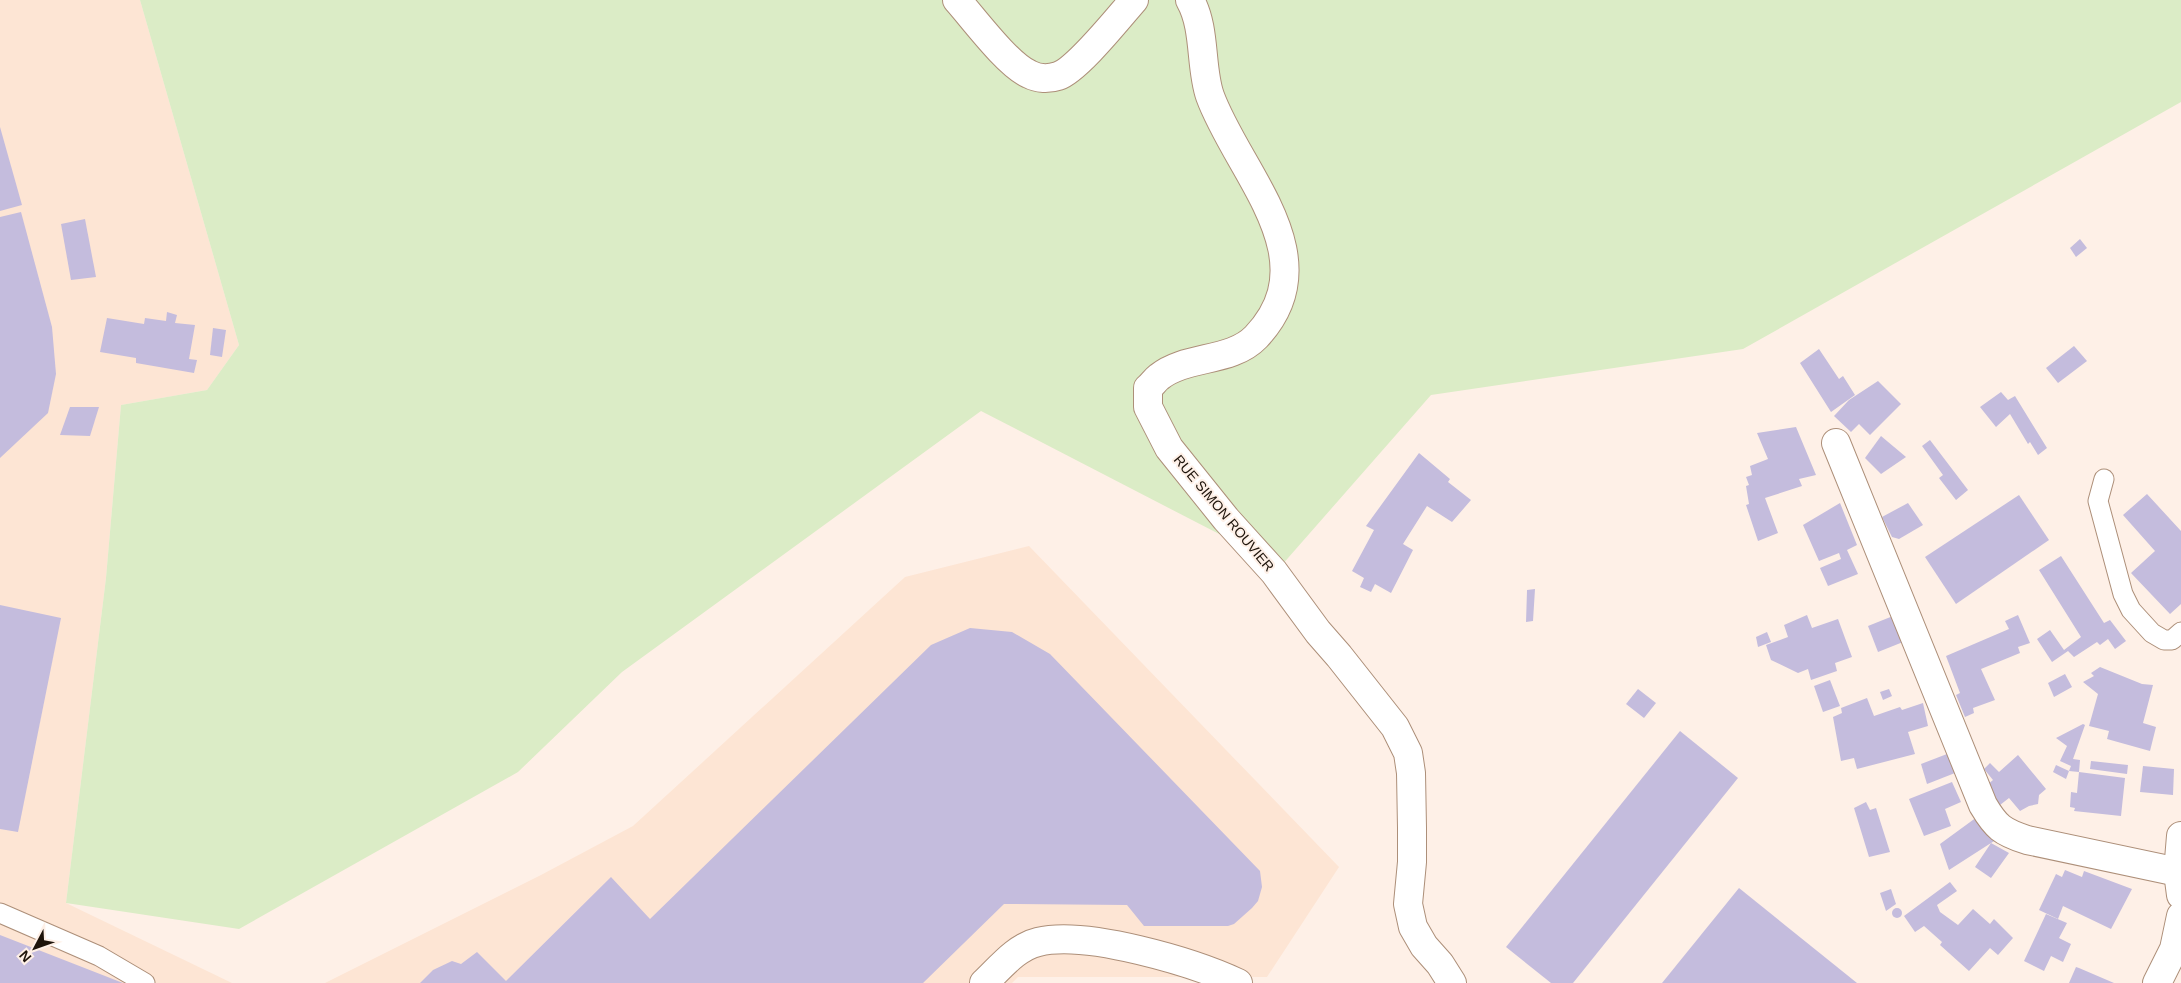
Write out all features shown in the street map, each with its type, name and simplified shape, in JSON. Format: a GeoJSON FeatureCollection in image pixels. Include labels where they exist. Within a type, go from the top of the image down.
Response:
{"type":"FeatureCollection","features":[{"type":"Feature","properties":{"kind":"street"},"geometry":{"type":"LineString","coordinates":[[957,0],[1010,60],[1027,74],[1040,78],[1060,76],[1076,63],[1134,0]]}},
{"type":"Feature","properties":{"kind":"street","name":"RUE SIMON ROUVIER"},"geometry":{"type":"LineString","coordinates":[[1190,0],[1201,36],[1209,95],[1234,147],[1272,213],[1285,264],[1284,290],[1270,320],[1254,339],[1233,351],[1176,368],[1159,377],[1148,388],[1148,407],[1169,448],[1226,519],[1274,572],[1318,632],[1394,727],[1408,753],[1411,773],[1412,862],[1408,904],[1413,927],[1424,946],[1440,964],[1452,983]]}},
{"type":"Feature","properties":{"kind":"street"},"geometry":{"type":"LineString","coordinates":[[1836,443],[1983,805],[1994,824],[2012,835],[2027,840],[2180,884],[2181,836]]}},
{"type":"Feature","properties":{"kind":"street"},"geometry":{"type":"LineString","coordinates":[[2157,983],[2174,949],[2181,924]]}},
{"type":"Feature","properties":{"kind":"street"},"geometry":{"type":"LineString","coordinates":[[984,983],[1017,952],[1037,942],[1061,939],[1119,945],[1176,960],[1238,983]]}},
{"type":"Feature","properties":{"kind":"lane"},"geometry":{"type":"LineString","coordinates":[[2104,479],[2098,501],[2123,594],[2131,610],[2152,633],[2164,640],[2172,640],[2181,632]]}},
{"type":"Feature","properties":{"kind":"lane"},"geometry":{"type":"LineString","coordinates":[[0,913],[99,956],[145,983]]}},
{"type":"Feature","properties":{"kind":"shaded area"},"geometry":{"type":"Polygon","coordinates":[[[0,0],[140,0],[239,345],[207,390],[121,405],[106,578],[66,903],[232,983],[0,983],[0,0]]]}},
{"type":"Feature","properties":{"kind":"shaded area"},"geometry":{"type":"Polygon","coordinates":[[[1029,546],[1339,867],[1267,977],[1018,977],[1012,983],[325,983],[541,875],[633,826],[905,577],[1029,546]]]}},
{"type":"Feature","properties":{"kind":"green space"},"geometry":{"type":"Polygon","coordinates":[[[140,0],[2181,0],[2181,102],[1743,349],[1431,395],[1281,566],[981,411],[622,672],[518,772],[239,929],[66,903],[106,578],[121,405],[207,390],[239,345],[140,0]]]}},
{"type":"Feature","properties":{"kind":"building"},"geometry":{"type":"Polygon","coordinates":[[[0,127],[22,205],[0,211],[0,127]]]}},
{"type":"Feature","properties":{"kind":"building"},"geometry":{"type":"Polygon","coordinates":[[[21,212],[52,327],[56,374],[48,413],[0,458],[0,217],[21,212]]]}},
{"type":"Feature","properties":{"kind":"building"},"geometry":{"type":"Polygon","coordinates":[[[85,219],[96,277],[71,280],[61,224],[85,219]]]}},
{"type":"Feature","properties":{"kind":"building"},"geometry":{"type":"Polygon","coordinates":[[[2080,239],[2087,248],[2076,257],[2070,248],[2080,239]]]}},
{"type":"Feature","properties":{"kind":"building"},"geometry":{"type":"Polygon","coordinates":[[[167,312],[177,315],[175,323],[195,325],[189,359],[197,360],[194,373],[136,363],[136,358],[100,352],[107,318],[144,324],[145,318],[166,321],[167,312]]]}},
{"type":"Feature","properties":{"kind":"building"},"geometry":{"type":"Polygon","coordinates":[[[213,328],[226,330],[222,357],[210,355],[213,328]]]}},
{"type":"Feature","properties":{"kind":"building"},"geometry":{"type":"Polygon","coordinates":[[[2074,346],[2087,361],[2058,383],[2046,368],[2074,346]]]}},
{"type":"Feature","properties":{"kind":"building"},"geometry":{"type":"Polygon","coordinates":[[[1819,349],[1839,379],[1843,376],[1855,395],[1831,412],[1800,363],[1819,349]]]}},
{"type":"Feature","properties":{"kind":"building"},"geometry":{"type":"Polygon","coordinates":[[[1878,381],[1901,404],[1870,435],[1859,424],[1851,432],[1834,416],[1849,400],[1878,381]]]}},
{"type":"Feature","properties":{"kind":"building"},"geometry":{"type":"Polygon","coordinates":[[[2001,392],[2008,400],[2015,396],[2047,448],[2038,455],[2030,442],[2028,444],[2010,414],[1996,427],[1980,407],[2001,392]]]}},
{"type":"Feature","properties":{"kind":"building"},"geometry":{"type":"Polygon","coordinates":[[[70,407],[99,407],[90,436],[60,435],[70,407]]]}},
{"type":"Feature","properties":{"kind":"building"},"geometry":{"type":"Polygon","coordinates":[[[1796,427],[1816,475],[1799,479],[1802,486],[1765,498],[1778,533],[1758,541],[1746,505],[1749,504],[1746,486],[1749,485],[1746,477],[1752,475],[1750,466],[1768,459],[1757,433],[1796,427]]]}},
{"type":"Feature","properties":{"kind":"building"},"geometry":{"type":"Polygon","coordinates":[[[1881,436],[1906,457],[1881,474],[1865,458],[1881,436]]]}},
{"type":"Feature","properties":{"kind":"building"},"geometry":{"type":"Polygon","coordinates":[[[1930,440],[1968,490],[1956,500],[1939,478],[1943,475],[1922,446],[1930,440]]]}},
{"type":"Feature","properties":{"kind":"building"},"geometry":{"type":"Polygon","coordinates":[[[1419,453],[1450,479],[1448,482],[1471,500],[1452,522],[1427,506],[1403,544],[1413,550],[1391,593],[1375,584],[1371,592],[1360,587],[1364,578],[1352,571],[1374,530],[1366,526],[1419,453]]]}},
{"type":"Feature","properties":{"kind":"building"},"geometry":{"type":"Polygon","coordinates":[[[2147,494],[2181,531],[2181,604],[2170,614],[2131,573],[2155,551],[2123,515],[2147,494]]]}},
{"type":"Feature","properties":{"kind":"building"},"geometry":{"type":"Polygon","coordinates":[[[2019,495],[2049,540],[1956,604],[1925,557],[2019,495]]]}},
{"type":"Feature","properties":{"kind":"building"},"geometry":{"type":"Polygon","coordinates":[[[1840,503],[1857,545],[1847,550],[1858,574],[1828,586],[1820,568],[1841,559],[1839,553],[1819,561],[1803,525],[1840,503]]]}},
{"type":"Feature","properties":{"kind":"building"},"geometry":{"type":"Polygon","coordinates":[[[1908,503],[1923,525],[1899,539],[1892,537],[1882,517],[1908,503]]]}},
{"type":"Feature","properties":{"kind":"building"},"geometry":{"type":"Polygon","coordinates":[[[2061,556],[2104,623],[2110,620],[2126,641],[2115,649],[2108,639],[2100,645],[2097,642],[2074,657],[2068,651],[2052,662],[2037,639],[2050,630],[2064,650],[2081,637],[2039,570],[2061,556]]]}},
{"type":"Feature","properties":{"kind":"building"},"geometry":{"type":"Polygon","coordinates":[[[1535,589],[1533,621],[1526,622],[1527,590],[1535,589]]]}},
{"type":"Feature","properties":{"kind":"building"},"geometry":{"type":"Polygon","coordinates":[[[0,605],[61,618],[18,832],[0,829],[0,605]]]}},
{"type":"Feature","properties":{"kind":"building"},"geometry":{"type":"Polygon","coordinates":[[[1807,615],[1812,628],[1838,619],[1852,657],[1835,663],[1837,671],[1811,680],[1808,669],[1798,673],[1771,660],[1766,645],[1788,637],[1784,625],[1807,615]]]}},
{"type":"Feature","properties":{"kind":"building"},"geometry":{"type":"Polygon","coordinates":[[[2018,615],[2030,643],[2018,647],[2020,653],[1981,669],[1995,700],[1973,708],[1974,713],[1965,717],[1956,695],[1960,693],[1946,656],[2009,629],[2005,621],[2018,615]]]}},
{"type":"Feature","properties":{"kind":"building"},"geometry":{"type":"Polygon","coordinates":[[[1893,616],[1903,642],[1878,652],[1868,626],[1893,616]]]}},
{"type":"Feature","properties":{"kind":"building"},"geometry":{"type":"Polygon","coordinates":[[[970,628],[1012,632],[1050,654],[1260,871],[1262,887],[1258,901],[1252,908],[1234,924],[1228,926],[1144,926],[1127,905],[1004,904],[923,983],[420,983],[433,970],[452,961],[461,964],[477,952],[506,981],[611,877],[650,919],[931,645],[970,628]]]}},
{"type":"Feature","properties":{"kind":"building"},"geometry":{"type":"Polygon","coordinates":[[[1767,632],[1771,642],[1758,647],[1756,637],[1767,632]]]}},
{"type":"Feature","properties":{"kind":"building"},"geometry":{"type":"Polygon","coordinates":[[[2100,667],[2142,684],[2153,685],[2143,723],[2156,727],[2150,751],[2107,739],[2109,731],[2089,726],[2098,694],[2083,682],[2094,676],[2091,673],[2100,667]]]}},
{"type":"Feature","properties":{"kind":"building"},"geometry":{"type":"Polygon","coordinates":[[[2065,674],[2072,687],[2054,697],[2048,683],[2065,674]]]}},
{"type":"Feature","properties":{"kind":"building"},"geometry":{"type":"Polygon","coordinates":[[[1830,680],[1840,706],[1823,712],[1814,686],[1830,680]]]}},
{"type":"Feature","properties":{"kind":"building"},"geometry":{"type":"Polygon","coordinates":[[[1638,689],[1656,703],[1644,718],[1626,704],[1638,689]]]}},
{"type":"Feature","properties":{"kind":"building"},"geometry":{"type":"Polygon","coordinates":[[[1889,689],[1892,696],[1883,700],[1880,692],[1889,689]]]}},
{"type":"Feature","properties":{"kind":"building"},"geometry":{"type":"Polygon","coordinates":[[[1867,698],[1874,716],[1900,707],[1902,710],[1923,703],[1928,726],[1908,732],[1915,754],[1857,769],[1854,758],[1841,761],[1833,717],[1842,713],[1841,708],[1867,698]]]}},
{"type":"Feature","properties":{"kind":"building"},"geometry":{"type":"Polygon","coordinates":[[[2083,724],[2085,725],[2073,759],[2080,760],[2079,772],[2069,771],[2071,766],[2060,761],[2067,746],[2056,738],[2083,724]]]}},
{"type":"Feature","properties":{"kind":"building"},"geometry":{"type":"Polygon","coordinates":[[[1680,731],[1738,778],[1573,983],[1551,983],[1506,947],[1680,731]]]}},
{"type":"Feature","properties":{"kind":"building"},"geometry":{"type":"Polygon","coordinates":[[[1947,754],[1955,773],[1927,784],[1921,764],[1947,754]]]}},
{"type":"Feature","properties":{"kind":"building"},"geometry":{"type":"Polygon","coordinates":[[[2018,755],[2046,789],[2039,795],[2038,804],[2020,811],[2009,798],[2000,805],[1987,785],[1993,780],[1984,769],[1990,763],[1999,772],[2018,755]]]}},
{"type":"Feature","properties":{"kind":"building"},"geometry":{"type":"Polygon","coordinates":[[[2091,761],[2128,765],[2127,774],[2090,769],[2091,761]]]}},
{"type":"Feature","properties":{"kind":"building"},"geometry":{"type":"Polygon","coordinates":[[[2056,765],[2069,771],[2066,779],[2053,772],[2056,765]]]}},
{"type":"Feature","properties":{"kind":"building"},"geometry":{"type":"Polygon","coordinates":[[[2143,766],[2174,769],[2173,795],[2140,792],[2143,766]]]}},
{"type":"Feature","properties":{"kind":"building"},"geometry":{"type":"Polygon","coordinates":[[[2079,772],[2125,778],[2121,816],[2074,811],[2075,808],[2070,807],[2071,792],[2077,793],[2079,772]]]}},
{"type":"Feature","properties":{"kind":"building"},"geometry":{"type":"Polygon","coordinates":[[[1952,782],[1961,802],[1945,809],[1951,826],[1924,836],[1909,799],[1952,782]]]}},
{"type":"Feature","properties":{"kind":"building"},"geometry":{"type":"Polygon","coordinates":[[[1866,802],[1870,810],[1876,808],[1890,852],[1869,857],[1854,808],[1866,802]]]}},
{"type":"Feature","properties":{"kind":"building"},"geometry":{"type":"Polygon","coordinates":[[[1977,817],[1999,838],[1949,870],[1940,844],[1977,817]]]}},
{"type":"Feature","properties":{"kind":"building"},"geometry":{"type":"Polygon","coordinates":[[[1991,843],[2009,853],[1991,878],[1975,867],[1991,843]]]}},
{"type":"Feature","properties":{"kind":"building"},"geometry":{"type":"Polygon","coordinates":[[[2065,870],[2082,877],[2084,871],[2132,889],[2111,929],[2063,906],[2058,919],[2039,910],[2056,874],[2062,877],[2065,870]]]}},
{"type":"Feature","properties":{"kind":"building"},"geometry":{"type":"Polygon","coordinates":[[[1950,882],[1957,891],[1937,905],[1940,912],[1958,925],[1973,909],[1990,924],[1994,919],[2013,938],[1998,955],[1990,948],[1969,971],[1940,945],[1942,942],[1924,926],[1915,932],[1904,916],[1950,882]]]}},
{"type":"Feature","properties":{"kind":"building"},"geometry":{"type":"Polygon","coordinates":[[[1739,888],[1857,983],[1662,983],[1739,888]]]}},
{"type":"Feature","properties":{"kind":"building"},"geometry":{"type":"Polygon","coordinates":[[[1891,889],[1896,904],[1886,911],[1880,893],[1891,889]]]}},
{"type":"Feature","properties":{"kind":"building"},"geometry":{"type":"Polygon","coordinates":[[[1897,908],[1902,913],[1897,918],[1892,913],[1897,908]]]}},
{"type":"Feature","properties":{"kind":"building"},"geometry":{"type":"Polygon","coordinates":[[[2046,914],[2067,923],[2059,938],[2071,944],[2063,962],[2051,956],[2044,971],[2024,961],[2046,914]]]}},
{"type":"Feature","properties":{"kind":"building"},"geometry":{"type":"Polygon","coordinates":[[[0,935],[123,983],[0,983],[0,935]]]}},
{"type":"Feature","properties":{"kind":"building"},"geometry":{"type":"Polygon","coordinates":[[[2076,967],[2079,968],[2114,983],[2069,983],[2076,967]]]}}]}
